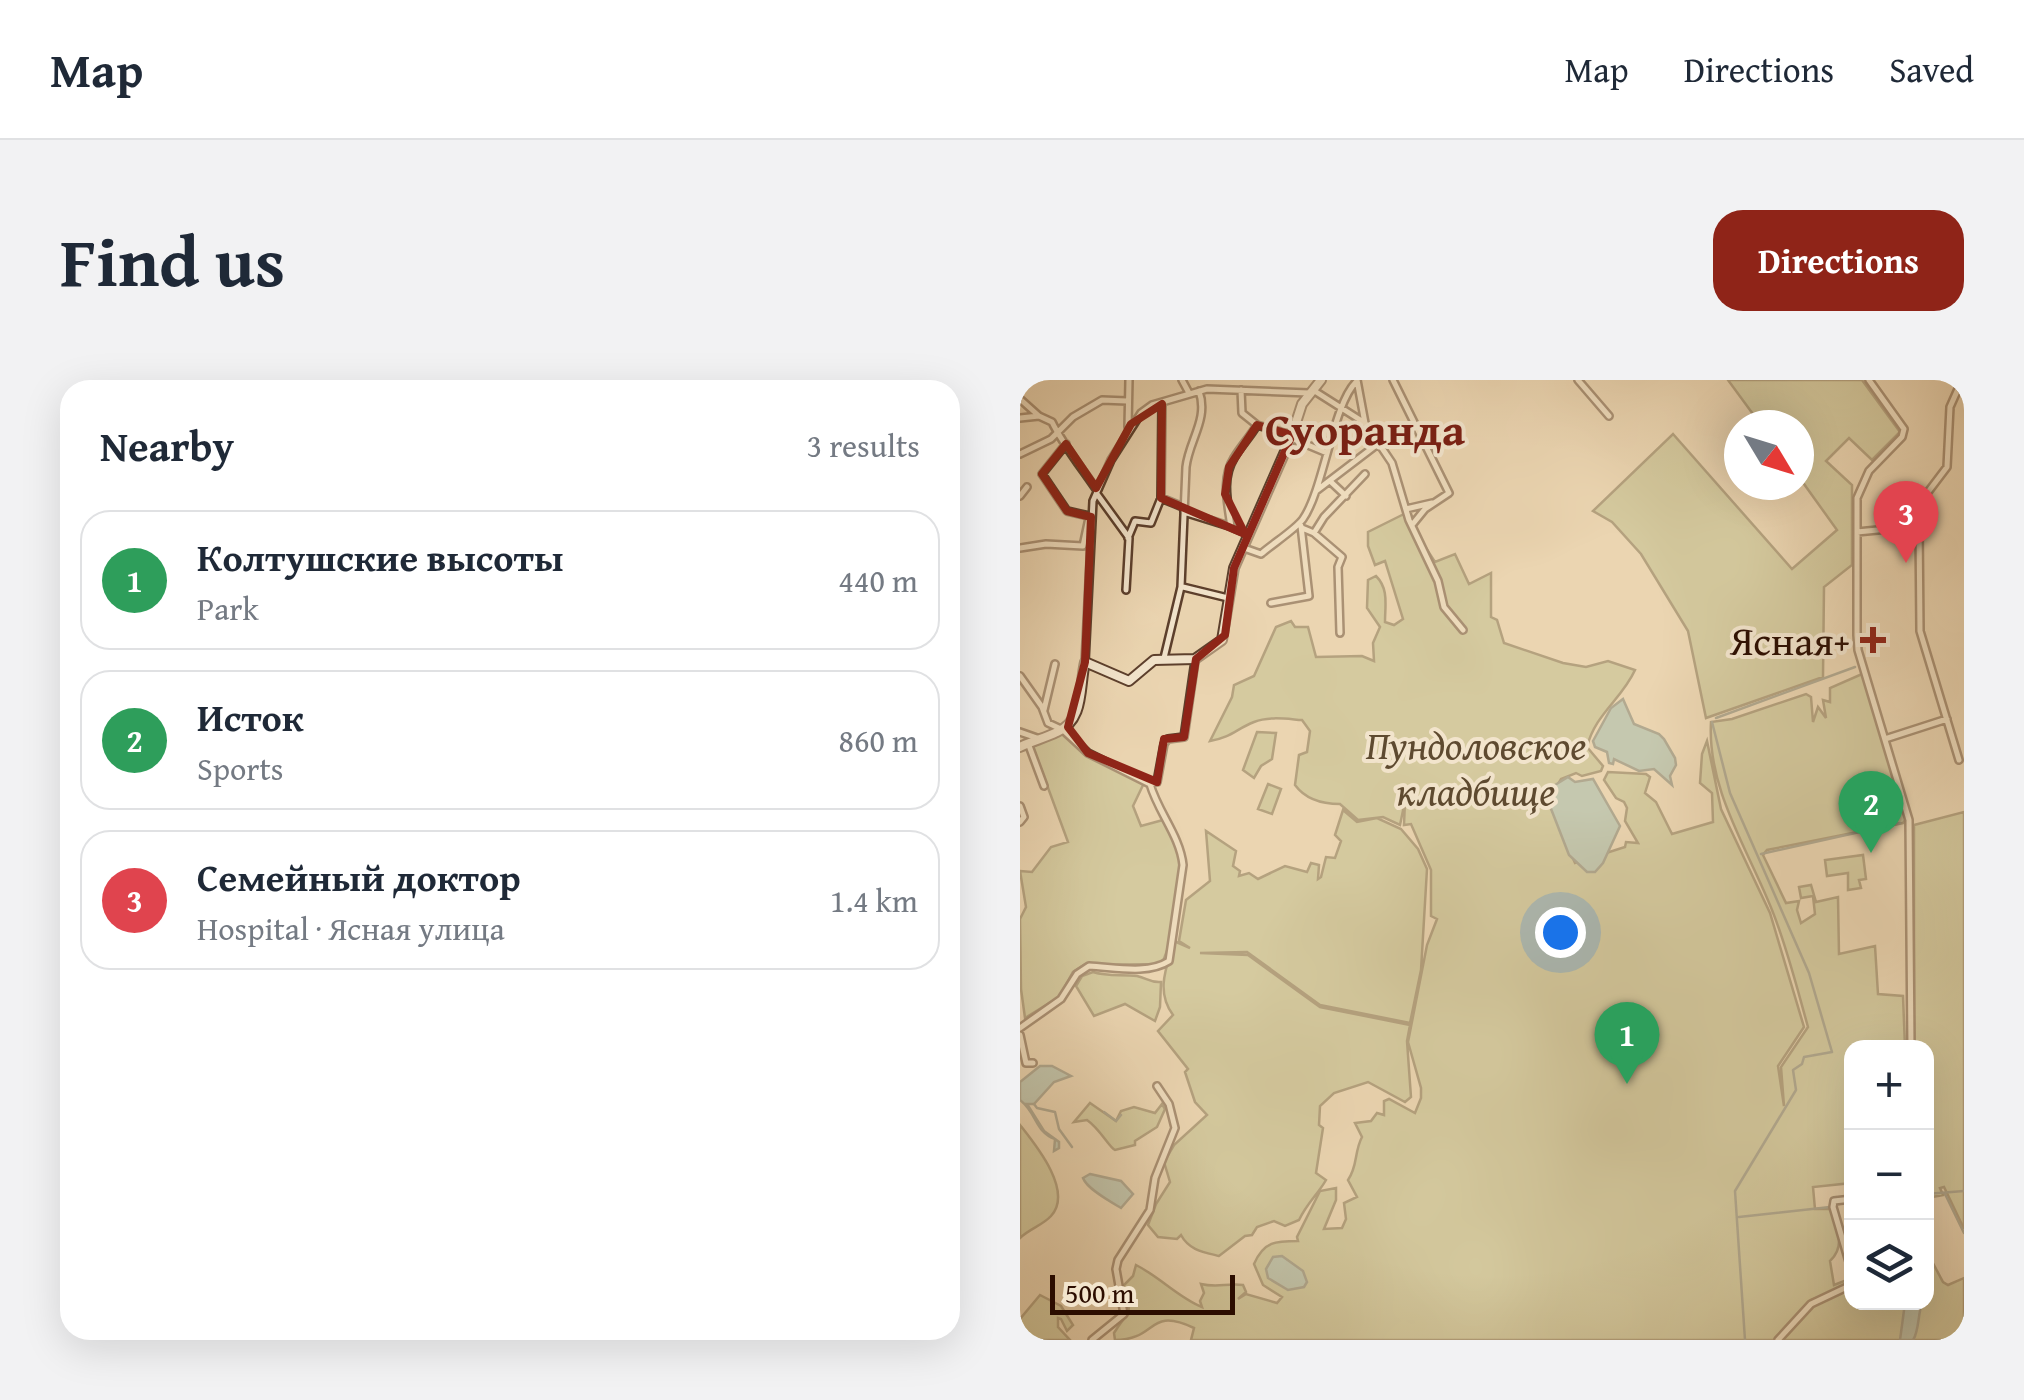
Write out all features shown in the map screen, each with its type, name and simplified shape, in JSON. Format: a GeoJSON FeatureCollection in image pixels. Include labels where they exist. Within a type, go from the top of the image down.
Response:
{"type":"FeatureCollection","features":[{"type":"Feature","properties":{"kind":"street"},"geometry":{"type":"LineString","coordinates":[[1128,428],[1129,380]]}},
{"type":"Feature","properties":{"kind":"street"},"geometry":{"type":"LineString","coordinates":[[1182,380],[1189,393]]}},
{"type":"Feature","properties":{"kind":"street"},"geometry":{"type":"LineString","coordinates":[[1085,662],[1129,682],[1154,660],[1195,659],[1222,640],[1232,574],[1266,488],[1311,391],[1321,380]]}},
{"type":"Feature","properties":{"kind":"street"},"geometry":{"type":"LineString","coordinates":[[1393,380],[1449,493],[1412,525]]}},
{"type":"Feature","properties":{"kind":"street"},"geometry":{"type":"LineString","coordinates":[[1578,380],[1608,416]]}},
{"type":"Feature","properties":{"kind":"street"},"geometry":{"type":"LineString","coordinates":[[1869,380],[1904,432],[1866,476],[1857,498],[1857,645],[1909,820],[1911,1040]]}},
{"type":"Feature","properties":{"kind":"street"},"geometry":{"type":"LineString","coordinates":[[1959,760],[1920,628],[1919,526],[1925,496],[1947,467],[1950,407],[1962,380]]}},
{"type":"Feature","properties":{"kind":"street"},"geometry":{"type":"LineString","coordinates":[[1244,548],[1261,554],[1300,525],[1316,491],[1341,411],[1357,381],[1365,424]]}},
{"type":"Feature","properties":{"kind":"street"},"geometry":{"type":"LineString","coordinates":[[1241,390],[1242,412],[1256,425],[1327,453]]}},
{"type":"Feature","properties":{"kind":"street"},"geometry":{"type":"LineString","coordinates":[[1164,658],[1182,587],[1188,448],[1198,436],[1200,391]]}},
{"type":"Feature","properties":{"kind":"street"},"geometry":{"type":"LineString","coordinates":[[1020,548],[1046,544],[1083,546],[1096,491],[1128,428],[1144,409],[1200,391],[1311,391],[1365,424],[1379,443],[1396,472],[1444,607],[1463,630]]}},
{"type":"Feature","properties":{"kind":"street"},"geometry":{"type":"LineString","coordinates":[[1020,399],[1039,416]]}},
{"type":"Feature","properties":{"kind":"street"},"geometry":{"type":"LineString","coordinates":[[1020,454],[1056,434],[1102,400],[1127,402]]}},
{"type":"Feature","properties":{"kind":"street"},"geometry":{"type":"LineString","coordinates":[[1126,590],[1128,538],[1135,521],[1151,522],[1161,498],[1162,404]]}},
{"type":"Feature","properties":{"kind":"street"},"geometry":{"type":"LineString","coordinates":[[1020,418],[1048,418],[1128,538]]}},
{"type":"Feature","properties":{"kind":"street"},"geometry":{"type":"LineString","coordinates":[[1231,526],[1231,506],[1225,494],[1229,467],[1256,425]]}},
{"type":"Feature","properties":{"kind":"street"},"geometry":{"type":"LineString","coordinates":[[1316,491],[1379,443]]}},
{"type":"Feature","properties":{"kind":"street"},"geometry":{"type":"LineString","coordinates":[[1066,444],[1042,474],[1067,510],[1090,514]]}},
{"type":"Feature","properties":{"kind":"street"},"geometry":{"type":"LineString","coordinates":[[1314,533],[1365,474]]}},
{"type":"Feature","properties":{"kind":"street"},"geometry":{"type":"LineString","coordinates":[[1330,481],[1346,496]]}},
{"type":"Feature","properties":{"kind":"street"},"geometry":{"type":"LineString","coordinates":[[1020,496],[1027,487]]}},
{"type":"Feature","properties":{"kind":"street"},"geometry":{"type":"LineString","coordinates":[[1161,498],[1250,534]]}},
{"type":"Feature","properties":{"kind":"street"},"geometry":{"type":"LineString","coordinates":[[1406,509],[1433,503]]}},
{"type":"Feature","properties":{"kind":"street"},"geometry":{"type":"LineString","coordinates":[[1044,786],[1024,745],[1064,730],[1078,711],[1085,662],[1090,514]]}},
{"type":"Feature","properties":{"kind":"street"},"geometry":{"type":"LineString","coordinates":[[1300,525],[1342,557],[1338,568],[1340,634]]}},
{"type":"Feature","properties":{"kind":"street"},"geometry":{"type":"LineString","coordinates":[[1272,603],[1309,596],[1300,525]]}},
{"type":"Feature","properties":{"kind":"street"},"geometry":{"type":"LineString","coordinates":[[1856,532],[1919,526]]}},
{"type":"Feature","properties":{"kind":"street"},"geometry":{"type":"LineString","coordinates":[[1182,587],[1228,598]]}},
{"type":"Feature","properties":{"kind":"street"},"geometry":{"type":"LineString","coordinates":[[1150,784],[1157,782],[1164,744],[1168,739],[1184,737],[1195,659]]}},
{"type":"Feature","properties":{"kind":"street"},"geometry":{"type":"LineString","coordinates":[[1044,713],[1055,664]]}},
{"type":"Feature","properties":{"kind":"street"},"geometry":{"type":"LineString","coordinates":[[1020,676],[1050,725],[1064,730],[1088,753],[1150,784],[1181,850],[1183,878],[1169,960],[1164,965],[1138,968],[1082,968],[1061,999],[1020,1031],[1026,1063],[1033,1063]]}},
{"type":"Feature","properties":{"kind":"street"},"geometry":{"type":"LineString","coordinates":[[1885,739],[1947,719]]}},
{"type":"Feature","properties":{"kind":"street"},"geometry":{"type":"LineString","coordinates":[[1020,732],[1040,739]]}},
{"type":"Feature","properties":{"kind":"street"},"geometry":{"type":"LineString","coordinates":[[1020,806],[1024,817],[1020,822]]}},
{"type":"Feature","properties":{"kind":"street"},"geometry":{"type":"LineString","coordinates":[[1092,1340],[1124,1314],[1118,1260],[1150,1210],[1155,1178],[1175,1128],[1170,1104],[1157,1086]]}},
{"type":"Feature","properties":{"kind":"street"},"geometry":{"type":"LineString","coordinates":[[1844,1200],[1834,1201],[1832,1207],[1844,1246]]}},
{"type":"Feature","properties":{"kind":"street"},"geometry":{"type":"LineString","coordinates":[[1778,1340],[1812,1304],[1844,1288]]}},
{"type":"Feature","properties":{"kind":"highlighted area"},"geometry":{"type":"Polygon","coordinates":[[[1162,404],[1161,498],[1245,534],[1225,494],[1229,467],[1257,425],[1292,435],[1234,568],[1225,635],[1196,659],[1184,737],[1164,739],[1157,782],[1088,753],[1068,727],[1085,662],[1091,517],[1067,511],[1042,474],[1059,451],[1066,444],[1096,488],[1131,424],[1162,404]]]}},
{"type":"Feature","properties":{"kind":"green space"},"geometry":{"type":"Polygon","coordinates":[[[1728,380],[1862,380],[1900,432],[1872,460],[1849,438],[1826,461],[1852,485],[1852,565],[1824,587],[1823,677],[1706,718],[1688,631],[1641,554],[1612,522],[1593,511],[1673,434],[1724,492],[1724,500],[1731,500],[1792,569],[1837,530],[1814,498],[1814,410],[1750,410],[1728,380]]]}},
{"type":"Feature","properties":{"kind":"green space","name":"Пундоловское кладбище"},"geometry":{"type":"Polygon","coordinates":[[[1404,514],[1435,562],[1455,554],[1469,584],[1491,573],[1491,617],[1497,620],[1504,643],[1563,663],[1586,667],[1608,661],[1635,670],[1591,735],[1587,747],[1603,766],[1601,771],[1561,779],[1548,801],[1575,863],[1625,847],[1626,842],[1638,843],[1625,821],[1624,802],[1616,798],[1604,780],[1608,772],[1650,777],[1645,793],[1656,802],[1672,834],[1713,822],[1712,793],[1700,783],[1707,741],[1721,809],[1770,913],[1804,1027],[1778,1066],[1784,1106],[1781,1067],[1808,1027],[1777,924],[1722,795],[1711,747],[1711,722],[1732,719],[1806,694],[1811,697],[1813,722],[1818,707],[1826,718],[1823,700],[1830,702],[1830,688],[1862,674],[1906,819],[1903,823],[1767,850],[1763,855],[1786,903],[1799,901],[1801,923],[1815,914],[1813,896],[1801,898],[1799,887],[1811,885],[1816,902],[1838,897],[1839,954],[1875,946],[1878,994],[1903,996],[1905,1040],[1844,1040],[1844,1184],[1813,1187],[1815,1209],[1832,1209],[1839,1243],[1830,1261],[1834,1285],[1844,1281],[1844,1287],[1811,1300],[1774,1340],[1191,1340],[1194,1328],[1168,1321],[1129,1339],[1115,1340],[1114,1333],[1128,1312],[1123,1286],[1133,1276],[1136,1265],[1202,1307],[1201,1284],[1243,1285],[1246,1292],[1238,1299],[1246,1294],[1277,1303],[1282,1297],[1263,1285],[1254,1264],[1258,1256],[1272,1244],[1298,1241],[1320,1191],[1336,1188],[1336,1200],[1324,1229],[1342,1228],[1346,1219],[1344,1203],[1357,1197],[1348,1180],[1362,1137],[1355,1123],[1371,1121],[1377,1113],[1384,1115],[1384,1101],[1389,1099],[1415,1113],[1421,1098],[1408,1042],[1427,945],[1437,919],[1431,916],[1431,870],[1411,824],[1404,825],[1405,801],[1400,825],[1383,817],[1358,820],[1340,804],[1321,802],[1304,794],[1295,785],[1299,755],[1307,752],[1310,731],[1302,720],[1260,720],[1210,741],[1234,685],[1254,676],[1276,627],[1291,621],[1295,627],[1308,627],[1316,657],[1362,656],[1374,661],[1373,643],[1380,627],[1367,608],[1368,580],[1376,576],[1383,586],[1385,622],[1394,625],[1403,619],[1385,561],[1375,565],[1368,532],[1404,514]]]}},
{"type":"Feature","properties":{"kind":"green space"},"geometry":{"type":"Polygon","coordinates":[[[1064,731],[1082,750],[1144,783],[1133,806],[1141,826],[1163,820],[1172,834],[1181,860],[1180,890],[1162,964],[1084,965],[1073,972],[1059,997],[1025,1018],[1020,919],[1026,907],[1020,871],[1032,872],[1051,847],[1068,842],[1033,747],[1064,731]]]}},
{"type":"Feature","properties":{"kind":"green space"},"geometry":{"type":"Polygon","coordinates":[[[1257,732],[1276,733],[1272,759],[1261,766],[1254,778],[1243,770],[1257,732]]]}},
{"type":"Feature","properties":{"kind":"green space"},"geometry":{"type":"Polygon","coordinates":[[[1268,784],[1281,789],[1272,814],[1258,809],[1268,784]]]}},
{"type":"Feature","properties":{"kind":"green space"},"geometry":{"type":"Polygon","coordinates":[[[1343,810],[1357,822],[1377,818],[1401,829],[1418,849],[1427,869],[1421,970],[1410,1023],[1320,1005],[1247,952],[1200,953],[1248,955],[1320,1007],[1410,1025],[1407,1041],[1411,1097],[1405,1102],[1368,1082],[1334,1093],[1320,1106],[1319,1125],[1323,1128],[1316,1173],[1326,1180],[1299,1220],[1285,1226],[1274,1221],[1257,1227],[1252,1235],[1219,1256],[1192,1247],[1181,1235],[1177,1239],[1158,1237],[1148,1225],[1170,1182],[1164,1162],[1174,1145],[1207,1115],[1195,1102],[1185,1072],[1188,1069],[1158,1031],[1173,1015],[1164,988],[1174,941],[1190,948],[1179,941],[1186,900],[1210,881],[1206,831],[1236,851],[1233,866],[1240,871],[1239,876],[1249,873],[1258,879],[1285,866],[1307,872],[1311,863],[1319,865],[1318,879],[1326,857],[1335,858],[1341,841],[1335,835],[1343,810]]]}},
{"type":"Feature","properties":{"kind":"green space"},"geometry":{"type":"Polygon","coordinates":[[[1964,812],[1964,1229],[1944,1187],[1940,1188],[1943,1195],[1934,1197],[1934,1040],[1914,1040],[1914,825],[1964,812]]]}},
{"type":"Feature","properties":{"kind":"green space"},"geometry":{"type":"Polygon","coordinates":[[[1863,855],[1866,879],[1859,880],[1861,888],[1848,890],[1848,873],[1827,876],[1825,860],[1863,855]]]}},
{"type":"Feature","properties":{"kind":"green space"},"geometry":{"type":"Polygon","coordinates":[[[1093,972],[1161,982],[1155,1021],[1125,1004],[1094,1016],[1076,986],[1082,976],[1093,972]]]}},
{"type":"Feature","properties":{"kind":"green space"},"geometry":{"type":"Polygon","coordinates":[[[1090,1103],[1116,1121],[1121,1111],[1134,1107],[1155,1113],[1162,1104],[1165,1109],[1157,1127],[1135,1141],[1135,1145],[1115,1150],[1087,1120],[1074,1122],[1090,1103]]]}},
{"type":"Feature","properties":{"kind":"green space"},"geometry":{"type":"Polygon","coordinates":[[[1020,1125],[1050,1168],[1058,1194],[1051,1216],[1020,1238],[1020,1125]]]}},
{"type":"Feature","properties":{"kind":"green space"},"geometry":{"type":"Polygon","coordinates":[[[1934,1265],[1948,1285],[1964,1278],[1964,1340],[1781,1340],[1814,1305],[1844,1290],[1844,1310],[1934,1310],[1934,1265]]]}},
{"type":"Feature","properties":{"kind":"green space"},"geometry":{"type":"Polygon","coordinates":[[[1040,1295],[1061,1306],[1073,1325],[1067,1331],[1058,1318],[1058,1327],[1070,1340],[1020,1340],[1020,1319],[1040,1295]]]}},
{"type":"Feature","properties":{"kind":"water"},"geometry":{"type":"Polygon","coordinates":[[[1623,699],[1634,724],[1659,734],[1675,758],[1672,785],[1654,769],[1639,771],[1614,759],[1613,764],[1609,763],[1607,752],[1595,747],[1593,741],[1611,708],[1623,699]]]}},
{"type":"Feature","properties":{"kind":"water"},"geometry":{"type":"Polygon","coordinates":[[[1568,777],[1575,782],[1593,779],[1620,826],[1595,872],[1587,872],[1569,855],[1548,801],[1555,785],[1568,777]]]}},
{"type":"Feature","properties":{"kind":"water"},"geometry":{"type":"Polygon","coordinates":[[[1040,1066],[1052,1066],[1071,1076],[1054,1082],[1034,1104],[1027,1104],[1044,1131],[1055,1139],[1043,1132],[1020,1100],[1020,1082],[1040,1066]]]}},
{"type":"Feature","properties":{"kind":"water"},"geometry":{"type":"Polygon","coordinates":[[[1090,1174],[1121,1181],[1133,1194],[1121,1208],[1089,1186],[1083,1178],[1090,1174]]]}},
{"type":"Feature","properties":{"kind":"water"},"geometry":{"type":"Polygon","coordinates":[[[1282,1256],[1303,1271],[1307,1282],[1304,1287],[1288,1290],[1268,1278],[1266,1269],[1273,1257],[1282,1256]]]}},
{"type":"Feature","properties":{"kind":"water"},"geometry":{"type":"Polygon","coordinates":[[[1904,1310],[1921,1310],[1913,1340],[1900,1340],[1904,1310]]]}},
{"type":"Feature","properties":{"kind":"waterway"},"geometry":{"type":"LineString","coordinates":[[1716,718],[1855,667]]}},
{"type":"Feature","properties":{"kind":"waterway"},"geometry":{"type":"LineString","coordinates":[[1712,722],[1730,793],[1809,973],[1832,1052],[1804,1057],[1793,1070],[1796,1090],[1735,1191],[1745,1340]]}},
{"type":"Feature","properties":{"kind":"waterway"},"geometry":{"type":"LineString","coordinates":[[1761,854],[1900,823]]}},
{"type":"Feature","properties":{"kind":"waterway"},"geometry":{"type":"LineString","coordinates":[[1034,1104],[1055,1112],[1059,1129],[1072,1147]]}},
{"type":"Feature","properties":{"kind":"waterway"},"geometry":{"type":"LineString","coordinates":[[1104,1112],[1116,1121],[1121,1115]]}},
{"type":"Feature","properties":{"kind":"waterway"},"geometry":{"type":"LineString","coordinates":[[1934,1193],[1964,1191]]}},
{"type":"Feature","properties":{"kind":"waterway"},"geometry":{"type":"LineString","coordinates":[[1945,1194],[1964,1233]]}},
{"type":"Feature","properties":{"kind":"waterway"},"geometry":{"type":"LineString","coordinates":[[1837,1204],[1844,1204]]}},
{"type":"Feature","properties":{"kind":"waterway"},"geometry":{"type":"LineString","coordinates":[[1739,1217],[1830,1207]]}},
{"type":"Feature","properties":{"kind":"place","name":"Семейный доктор"},"geometry":{"type":"Point","coordinates":[1906,563]}},
{"type":"Feature","properties":{"kind":"place","name":"Ясная+"},"geometry":{"type":"Point","coordinates":[1873,640]}},
{"type":"Feature","properties":{"kind":"place","name":"Исток"},"geometry":{"type":"Point","coordinates":[1871,853]}},
{"type":"Feature","properties":{"kind":"place","name":"Колтушские высоты"},"geometry":{"type":"Point","coordinates":[1627,1084]}},
{"type":"Feature","properties":{"kind":"district","name":"Суоранда"},"geometry":{"type":"Point","coordinates":[1365,428]}}]}
